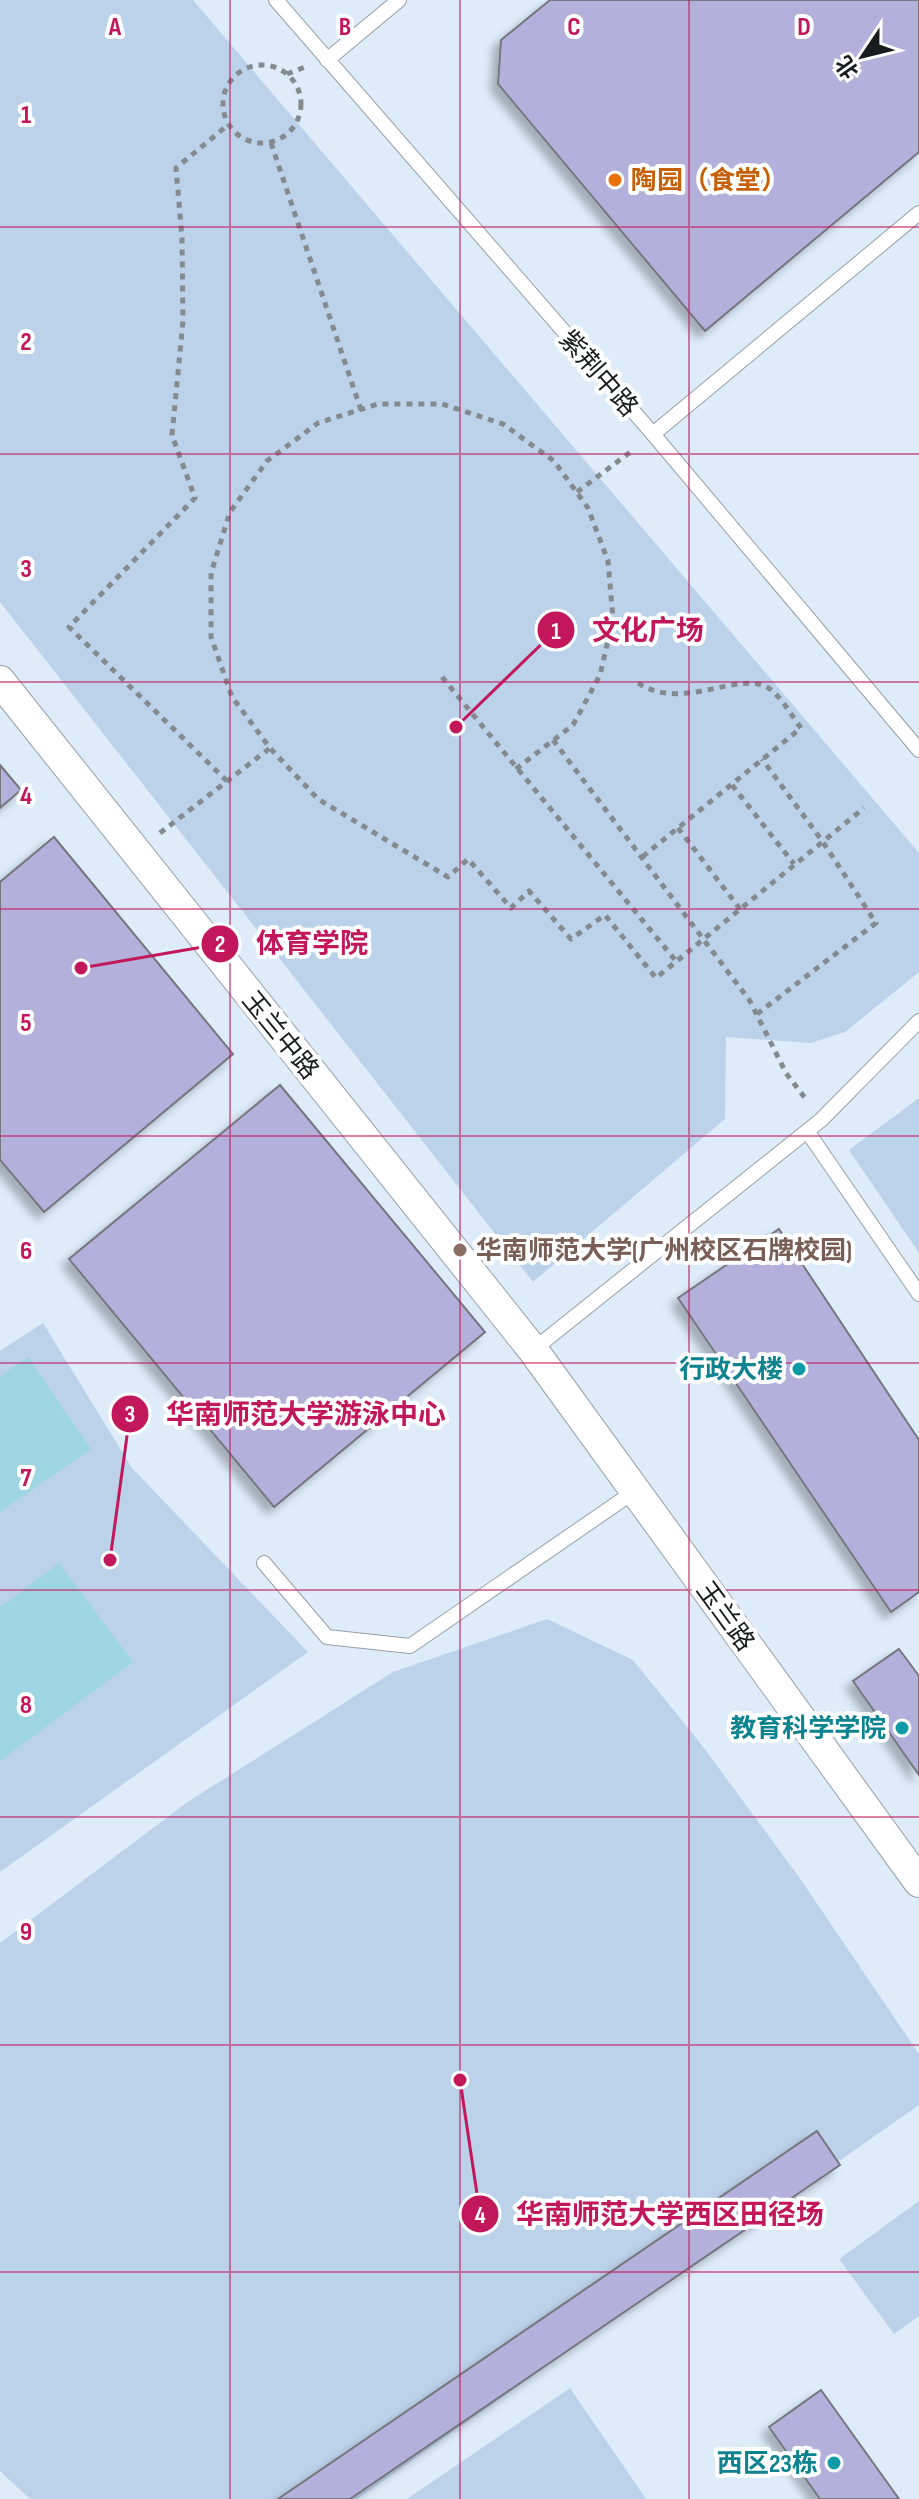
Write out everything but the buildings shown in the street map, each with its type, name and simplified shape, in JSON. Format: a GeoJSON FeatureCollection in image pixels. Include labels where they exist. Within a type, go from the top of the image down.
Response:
{"type":"FeatureCollection","features":[{"type":"Feature","properties":{"kind":"street","name":"玉兰中路"},"geometry":{"type":"LineString","coordinates":[[0,681],[533,1350]]}},
{"type":"Feature","properties":{"kind":"street","name":"玉兰路"},"geometry":{"type":"LineString","coordinates":[[533,1350],[919,1882]]}},
{"type":"Feature","properties":{"kind":"lane","name":"紫荆中路"},"geometry":{"type":"LineString","coordinates":[[276,0],[653,434],[919,750]]}},
{"type":"Feature","properties":{"kind":"lane"},"geometry":{"type":"LineString","coordinates":[[327,60],[399,0]]}},
{"type":"Feature","properties":{"kind":"lane"},"geometry":{"type":"LineString","coordinates":[[653,434],[919,213]]}},
{"type":"Feature","properties":{"kind":"lane"},"geometry":{"type":"LineString","coordinates":[[533,1350],[821,1120],[919,1021]]}},
{"type":"Feature","properties":{"kind":"lane"},"geometry":{"type":"LineString","coordinates":[[807,1131],[919,1294]]}},
{"type":"Feature","properties":{"kind":"lane"},"geometry":{"type":"LineString","coordinates":[[264,1563],[327,1637],[410,1646],[635,1491]]}},
{"type":"Feature","properties":{"kind":"path"},"geometry":{"type":"LineString","coordinates":[[263,64],[276,67],[296,83],[301,108],[298,120],[291,130],[271,143],[247,140],[228,125],[223,102],[231,80],[239,71],[250,66],[263,64]]}},
{"type":"Feature","properties":{"kind":"path"},"geometry":{"type":"LineString","coordinates":[[227,781],[69,627],[195,498],[172,435],[183,321],[182,238],[176,168],[228,125]]}},
{"type":"Feature","properties":{"kind":"path"},"geometry":{"type":"LineString","coordinates":[[271,143],[361,410]]}},
{"type":"Feature","properties":{"kind":"path"},"geometry":{"type":"LineString","coordinates":[[516,769],[573,725],[600,675],[613,619],[608,561],[588,508],[554,461],[503,424],[442,404],[378,404],[318,423],[267,461],[230,512],[211,573],[211,637],[232,697],[270,748],[318,799],[448,877],[468,859],[511,908],[529,891],[571,939],[605,915],[656,978],[864,808]]}},
{"type":"Feature","properties":{"kind":"path"},"geometry":{"type":"LineString","coordinates":[[577,493],[653,434]]}},
{"type":"Feature","properties":{"kind":"path"},"geometry":{"type":"LineString","coordinates":[[442,677],[676,961]]}},
{"type":"Feature","properties":{"kind":"path"},"geometry":{"type":"LineString","coordinates":[[638,683],[648,689],[674,695],[701,693],[752,682],[770,689],[801,728],[641,858]]}},
{"type":"Feature","properties":{"kind":"path"},"geometry":{"type":"LineString","coordinates":[[553,740],[757,1014],[786,1073],[821,1120]]}},
{"type":"Feature","properties":{"kind":"path"},"geometry":{"type":"LineString","coordinates":[[134,853],[270,748]]}},
{"type":"Feature","properties":{"kind":"path"},"geometry":{"type":"LineString","coordinates":[[757,1014],[876,923],[823,842],[762,759]]}},
{"type":"Feature","properties":{"kind":"path"},"geometry":{"type":"LineString","coordinates":[[732,785],[794,864]]}},
{"type":"Feature","properties":{"kind":"path"},"geometry":{"type":"LineString","coordinates":[[678,828],[740,909]]}},
{"type":"Feature","properties":{"kind":"shaded area","name":"华南师范大学(广州校区石牌校园)"},"geometry":{"type":"Polygon","coordinates":[[[0,0],[919,0],[919,2499],[0,2499],[0,0]]]}},
{"type":"Feature","properties":{"kind":"shaded area"},"geometry":{"type":"Polygon","coordinates":[[[0,0],[193,0],[919,853],[919,972],[845,1032],[811,1043],[726,1037],[725,1119],[533,1282],[0,602],[0,0]]]}},
{"type":"Feature","properties":{"kind":"shaded area"},"geometry":{"type":"Polygon","coordinates":[[[919,1098],[919,1253],[849,1150],[919,1098]]]}},
{"type":"Feature","properties":{"kind":"shaded area"},"geometry":{"type":"Polygon","coordinates":[[[43,1323],[132,1468],[308,1652],[0,1872],[0,1351],[43,1323]]]}},
{"type":"Feature","properties":{"kind":"shaded area"},"geometry":{"type":"Polygon","coordinates":[[[28,1357],[91,1449],[0,1512],[0,1376],[28,1357]]]}},
{"type":"Feature","properties":{"kind":"shaded area"},"geometry":{"type":"Polygon","coordinates":[[[59,1563],[133,1662],[0,1761],[0,1607],[59,1563]]]}},
{"type":"Feature","properties":{"kind":"shaded area"},"geometry":{"type":"Polygon","coordinates":[[[547,1619],[633,1660],[701,1744],[799,1877],[919,2054],[919,2105],[357,2499],[30,2499],[0,2471],[0,1943],[189,1801],[393,1672],[547,1619]]]}},
{"type":"Feature","properties":{"kind":"shaded area"},"geometry":{"type":"Polygon","coordinates":[[[919,2201],[919,2316],[894,2334],[839,2259],[919,2201]]]}},
{"type":"Feature","properties":{"kind":"shaded area"},"geometry":{"type":"Polygon","coordinates":[[[570,2388],[646,2499],[407,2499],[570,2388]]]}},
{"type":"Feature","properties":{"kind":"place","name":"陶园（食堂）"},"geometry":{"type":"Point","coordinates":[615,180]}},
{"type":"Feature","properties":{"kind":"place","name":"文化广场"},"geometry":{"type":"Point","coordinates":[456,727]}},
{"type":"Feature","properties":{"kind":"place","name":"体育学院"},"geometry":{"type":"Point","coordinates":[81,968]}},
{"type":"Feature","properties":{"kind":"place","name":"华南师范大学(广州校区石牌校园)"},"geometry":{"type":"Point","coordinates":[460,1250]}},
{"type":"Feature","properties":{"kind":"place","name":"行政大楼"},"geometry":{"type":"Point","coordinates":[799,1369]}},
{"type":"Feature","properties":{"kind":"place","name":"华南师范大学游泳中心"},"geometry":{"type":"Point","coordinates":[110,1560]}},
{"type":"Feature","properties":{"kind":"place","name":"教育科学学院"},"geometry":{"type":"Point","coordinates":[902,1728]}},
{"type":"Feature","properties":{"kind":"place","name":"华南师范大学西区田径场"},"geometry":{"type":"Point","coordinates":[460,2080]}},
{"type":"Feature","properties":{"kind":"place","name":"西区23栋"},"geometry":{"type":"Point","coordinates":[834,2463]}}]}
